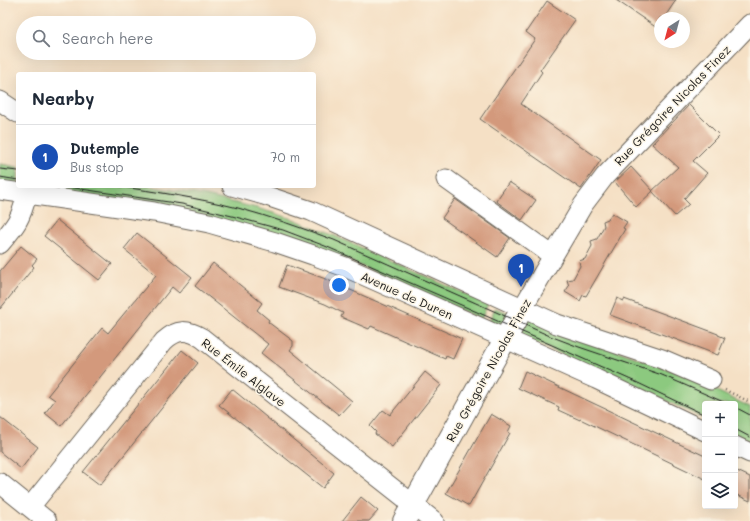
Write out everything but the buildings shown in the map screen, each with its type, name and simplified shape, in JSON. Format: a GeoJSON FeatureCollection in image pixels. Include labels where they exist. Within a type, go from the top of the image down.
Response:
{"type":"FeatureCollection","features":[{"type":"Feature","properties":{"kind":"main road","name":"Rue Grégoire Nicolas Finez"},"geometry":{"type":"LineString","coordinates":[[409,513],[523,307]]}},
{"type":"Feature","properties":{"kind":"street","name":"Rue Grégoire Nicolas Finez"},"geometry":{"type":"LineString","coordinates":[[523,307],[583,205],[605,176],[750,24]]}},
{"type":"Feature","properties":{"kind":"street"},"geometry":{"type":"LineString","coordinates":[[0,101],[16,112]]}},
{"type":"Feature","properties":{"kind":"street"},"geometry":{"type":"LineString","coordinates":[[446,178],[553,256]]}},
{"type":"Feature","properties":{"kind":"street"},"geometry":{"type":"LineString","coordinates":[[239,188],[277,199],[318,214],[558,324],[671,362],[711,380]]}},
{"type":"Feature","properties":{"kind":"street","name":"Avenue de Duren"},"geometry":{"type":"LineString","coordinates":[[0,190],[173,216],[209,223],[275,242],[313,255],[345,267],[596,379],[702,431]]}},
{"type":"Feature","properties":{"kind":"street"},"geometry":{"type":"LineString","coordinates":[[0,244],[19,219],[24,208],[27,194]]}},
{"type":"Feature","properties":{"kind":"street","name":"Rue Émile Alglave"},"geometry":{"type":"LineString","coordinates":[[30,507],[164,341],[174,333],[181,331],[188,332],[202,338],[409,513],[434,521]]}},
{"type":"Feature","properties":{"kind":"street"},"geometry":{"type":"LineString","coordinates":[[738,447],[750,453]]}},
{"type":"Feature","properties":{"kind":"street"},"geometry":{"type":"LineString","coordinates":[[0,483],[47,521]]}},
{"type":"Feature","properties":{"kind":"path"},"geometry":{"type":"LineString","coordinates":[[711,380],[720,388],[750,402]]}},
{"type":"Feature","properties":{"kind":"green space"},"geometry":{"type":"Polygon","coordinates":[[[0,164],[16,167],[16,185],[0,182],[0,164]]]}},
{"type":"Feature","properties":{"kind":"green space"},"geometry":{"type":"Polygon","coordinates":[[[36,188],[160,188],[202,195],[257,208],[293,219],[328,233],[488,304],[481,319],[334,254],[36,188]]]}},
{"type":"Feature","properties":{"kind":"green space"},"geometry":{"type":"Polygon","coordinates":[[[495,308],[511,314],[502,328],[489,322],[495,308]]]}},
{"type":"Feature","properties":{"kind":"green space"},"geometry":{"type":"Polygon","coordinates":[[[525,317],[684,375],[738,401],[702,401],[702,418],[516,334],[525,317]]]}},
{"type":"Feature","properties":{"kind":"green space"},"geometry":{"type":"Polygon","coordinates":[[[738,401],[750,407],[750,441],[738,435],[738,401]]]}},
{"type":"Feature","properties":{"kind":"tram line"},"geometry":{"type":"LineString","coordinates":[[0,169],[16,171]]}},
{"type":"Feature","properties":{"kind":"tram line"},"geometry":{"type":"LineString","coordinates":[[0,177],[16,180]]}},
{"type":"Feature","properties":{"kind":"tram line"},"geometry":{"type":"LineString","coordinates":[[74,188],[182,204],[283,230],[325,246],[443,297],[638,383],[702,414]]}},
{"type":"Feature","properties":{"kind":"tram line"},"geometry":{"type":"LineString","coordinates":[[128,188],[223,204],[310,231],[334,240],[550,336],[662,375],[721,401]]}},
{"type":"Feature","properties":{"kind":"tram line"},"geometry":{"type":"LineString","coordinates":[[738,409],[750,415]]}},
{"type":"Feature","properties":{"kind":"tram line"},"geometry":{"type":"LineString","coordinates":[[738,431],[750,437]]}},
{"type":"Feature","properties":{"kind":"place","name":"Dutemple"},"geometry":{"type":"Point","coordinates":[521,287]}}]}
